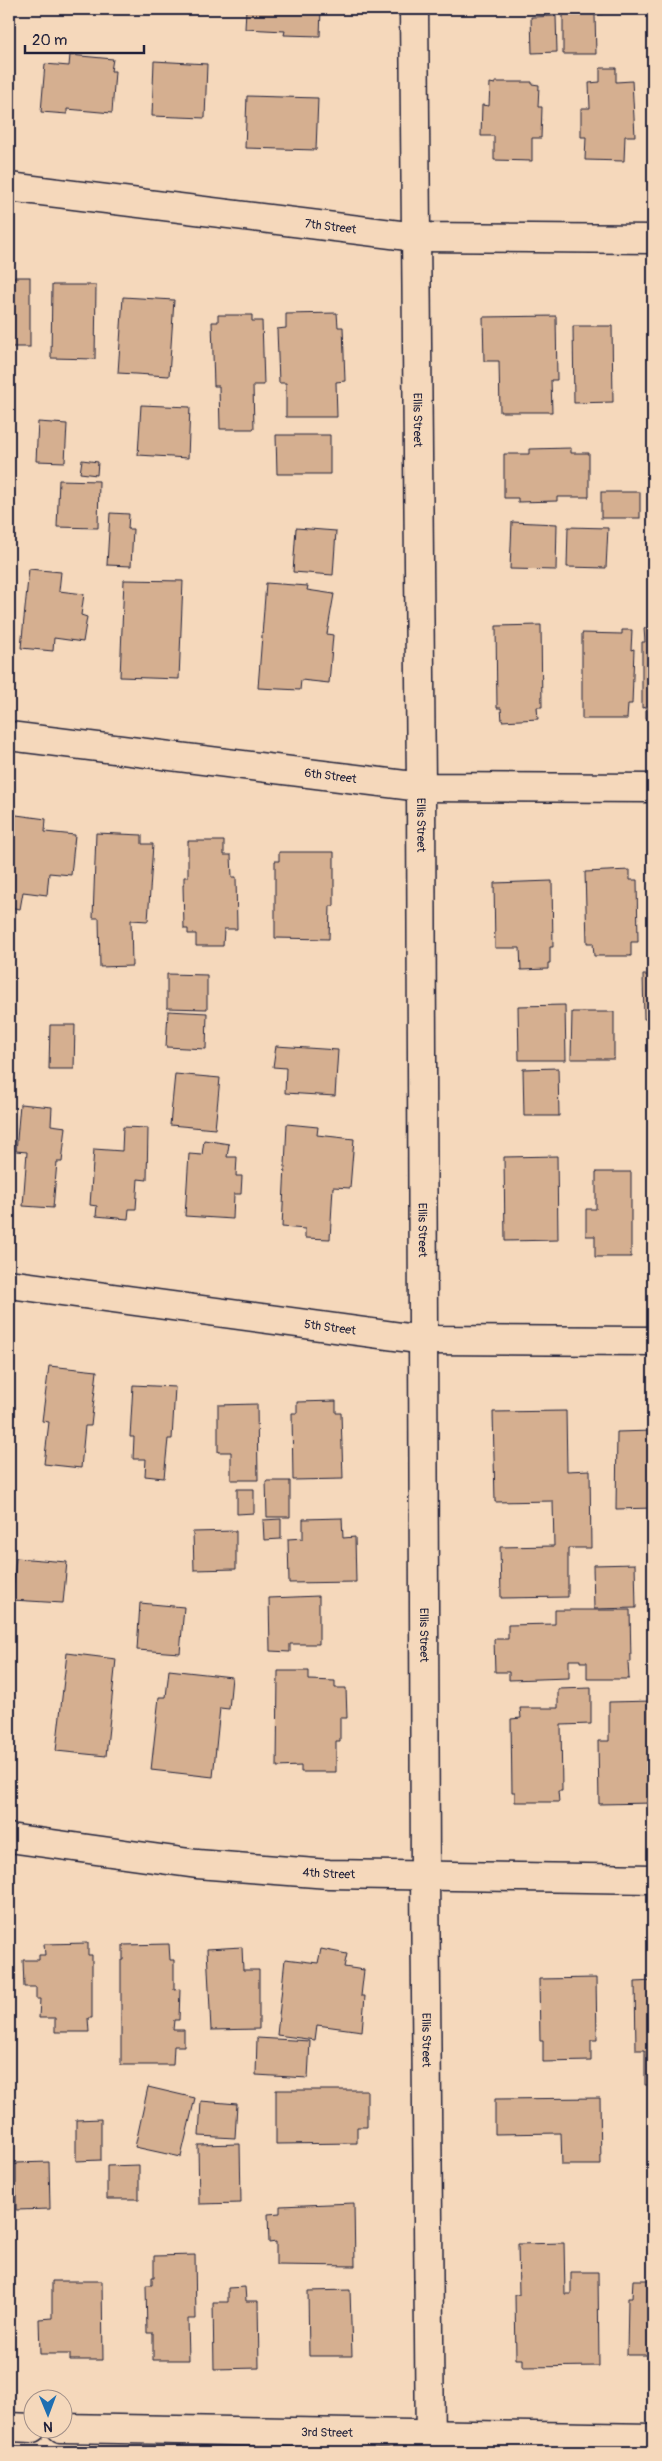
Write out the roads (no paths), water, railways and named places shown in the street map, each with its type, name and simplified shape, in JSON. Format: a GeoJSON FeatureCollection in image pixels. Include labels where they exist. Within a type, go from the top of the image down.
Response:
{"type":"FeatureCollection","features":[{"type":"Feature","properties":{"kind":"street","name":"Ellis Street"},"geometry":{"type":"LineString","coordinates":[[414,9],[422,787],[425,1877],[430,2444]]}},
{"type":"Feature","properties":{"kind":"street","name":"7th Street"},"geometry":{"type":"LineString","coordinates":[[9,187],[416,237],[653,239]]}},
{"type":"Feature","properties":{"kind":"street","name":"6th Street"},"geometry":{"type":"LineString","coordinates":[[9,736],[422,787],[653,788]]}},
{"type":"Feature","properties":{"kind":"street","name":"5th Street"},"geometry":{"type":"LineString","coordinates":[[9,1284],[424,1340],[653,1341]]}},
{"type":"Feature","properties":{"kind":"street","name":"4th Street"},"geometry":{"type":"LineString","coordinates":[[9,1838],[197,1864],[329,1874],[425,1877],[653,1879]]}},
{"type":"Feature","properties":{"kind":"street"},"geometry":{"type":"LineString","coordinates":[[9,2428],[22,2428]]}},
{"type":"Feature","properties":{"kind":"street","name":"3rd Street"},"geometry":{"type":"LineString","coordinates":[[72,2428],[430,2444],[653,2438]]}}]}
